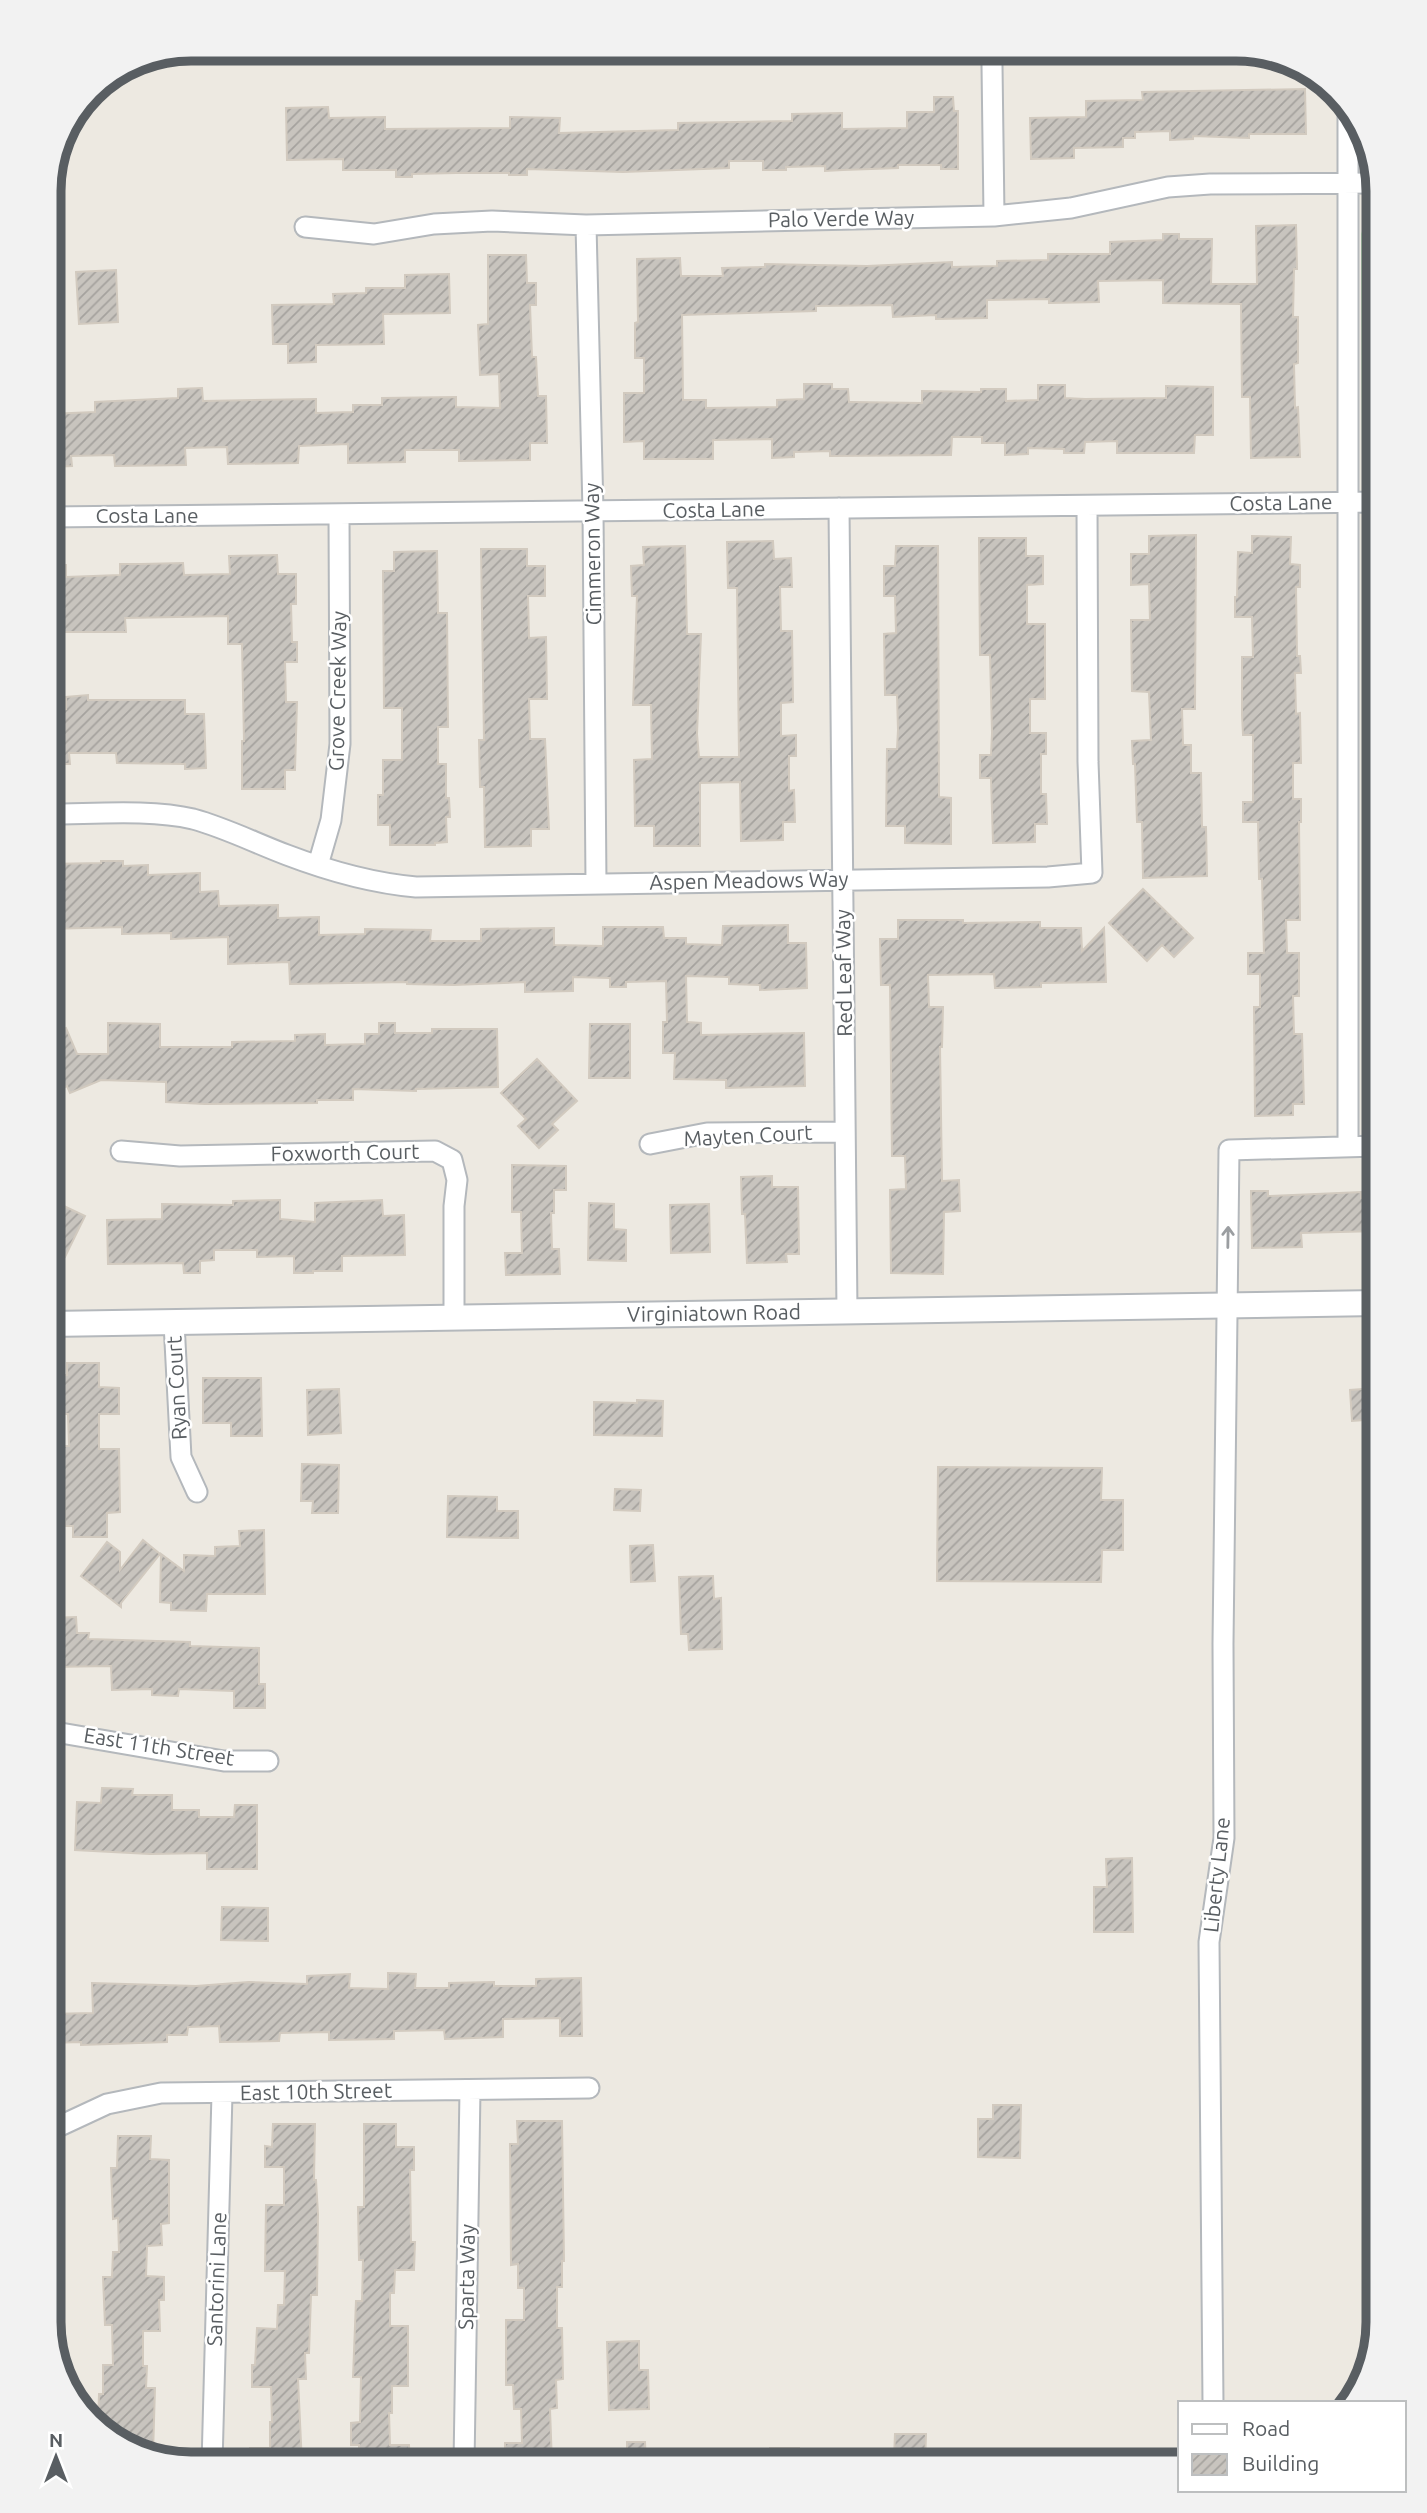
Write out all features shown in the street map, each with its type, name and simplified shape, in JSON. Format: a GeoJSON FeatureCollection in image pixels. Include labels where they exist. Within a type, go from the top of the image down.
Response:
{"type":"FeatureCollection","features":[{"type":"Feature","properties":{"kind":"street"},"geometry":{"type":"LineString","coordinates":[[992,65],[994,216]]}},
{"type":"Feature","properties":{"kind":"street"},"geometry":{"type":"LineString","coordinates":[[1348,126],[1348,1147],[1366,1146]]}},
{"type":"Feature","properties":{"kind":"street","name":"Palo Verde Way"},"geometry":{"type":"LineString","coordinates":[[305,227],[373,234],[434,224],[492,221],[586,225],[994,216],[1072,208],[1168,187],[1210,184],[1365,183]]}},
{"type":"Feature","properties":{"kind":"street","name":"Cimmeron Way"},"geometry":{"type":"LineString","coordinates":[[586,225],[593,511],[596,884]]}},
{"type":"Feature","properties":{"kind":"street","name":"Costa Lane"},"geometry":{"type":"LineString","coordinates":[[62,517],[1366,502]]}},
{"type":"Feature","properties":{"kind":"street","name":"Aspen Meadows Way"},"geometry":{"type":"LineString","coordinates":[[62,814],[117,813],[189,818],[318,865],[384,884],[416,887],[1048,877],[1092,873],[1088,762],[1087,506]]}},
{"type":"Feature","properties":{"kind":"street","name":"Red Leaf Way"},"geometry":{"type":"LineString","coordinates":[[839,508],[847,1312]]}},
{"type":"Feature","properties":{"kind":"street","name":"Grove Creek Way"},"geometry":{"type":"LineString","coordinates":[[318,865],[331,820],[340,744],[339,515]]}},
{"type":"Feature","properties":{"kind":"street","name":"Mayten Court"},"geometry":{"type":"LineString","coordinates":[[650,1144],[707,1133],[845,1132]]}},
{"type":"Feature","properties":{"kind":"street","name":"Liberty Lane"},"geometry":{"type":"LineString","coordinates":[[1213,2401],[1209,1942],[1224,1838],[1223,1630],[1229,1150],[1348,1147]]}},
{"type":"Feature","properties":{"kind":"street","name":"Foxworth Court"},"geometry":{"type":"LineString","coordinates":[[121,1152],[180,1156],[435,1151],[452,1160],[457,1180],[454,1206],[454,1317]]}},
{"type":"Feature","properties":{"kind":"street","name":"Virginiatown Road"},"geometry":{"type":"LineString","coordinates":[[61,1324],[1366,1303]]}},
{"type":"Feature","properties":{"kind":"street","name":"Ryan Court"},"geometry":{"type":"LineString","coordinates":[[174,1323],[181,1457],[197,1492]]}},
{"type":"Feature","properties":{"kind":"street","name":"East 11th Street"},"geometry":{"type":"LineString","coordinates":[[61,1733],[224,1761],[268,1761]]}},
{"type":"Feature","properties":{"kind":"street","name":"East 10th Street"},"geometry":{"type":"LineString","coordinates":[[61,2125],[107,2104],[161,2093],[589,2088]]}},
{"type":"Feature","properties":{"kind":"street","name":"Sparta Way"},"geometry":{"type":"LineString","coordinates":[[464,2451],[470,2090]]}},
{"type":"Feature","properties":{"kind":"street","name":"Santorini Lane"},"geometry":{"type":"LineString","coordinates":[[212,2451],[222,2094]]}},
{"type":"Feature","properties":{"kind":"green space"},"geometry":{"type":"Polygon","coordinates":[[[1366,220],[1366,464],[1362,460],[1361,234],[1366,220]]]}},
{"type":"Feature","properties":{"kind":"building"},"geometry":{"type":"Polygon","coordinates":[[[1305,89],[1306,134],[1249,134],[1249,138],[1193,136],[1193,139],[1170,140],[1170,131],[1135,132],[1135,138],[1123,138],[1123,147],[1074,148],[1074,158],[1031,159],[1030,118],[1086,117],[1086,101],[1143,100],[1142,92],[1305,89]]]}},
{"type":"Feature","properties":{"kind":"building"},"geometry":{"type":"Polygon","coordinates":[[[934,97],[953,97],[954,111],[958,111],[958,169],[941,169],[941,165],[898,165],[898,168],[825,171],[825,166],[763,170],[763,161],[729,161],[729,168],[623,172],[527,169],[527,175],[456,173],[396,177],[396,170],[343,170],[343,159],[287,160],[286,108],[328,107],[329,118],[385,117],[385,129],[510,128],[510,117],[560,118],[559,133],[678,130],[678,123],[792,121],[792,114],[842,113],[842,129],[907,128],[907,112],[934,112],[934,97]]]}},
{"type":"Feature","properties":{"kind":"building"},"geometry":{"type":"Polygon","coordinates":[[[1296,225],[1297,269],[1294,269],[1293,317],[1298,317],[1298,363],[1294,364],[1300,457],[1251,458],[1250,397],[1242,397],[1241,304],[1163,303],[1163,280],[1098,281],[1099,302],[1049,303],[1049,299],[987,300],[987,318],[936,319],[936,315],[893,317],[892,305],[816,306],[816,311],[682,315],[683,400],[706,400],[706,408],[777,407],[777,400],[804,399],[804,384],[832,384],[832,389],[848,389],[849,402],[922,403],[922,391],[981,392],[981,389],[1006,389],[1006,401],[1038,400],[1038,385],[1065,385],[1065,398],[1085,399],[1166,398],[1166,386],[1213,387],[1213,435],[1195,435],[1194,453],[1117,453],[1117,441],[1085,442],[1084,453],[1064,453],[1064,449],[1028,448],[1028,454],[1005,455],[1005,443],[982,443],[982,437],[952,437],[951,455],[830,456],[830,451],[794,452],[794,457],[772,458],[772,439],[713,440],[713,459],[644,459],[644,441],[624,442],[624,393],[644,393],[644,358],[635,358],[635,323],[638,322],[637,259],[680,258],[681,276],[723,276],[722,268],[765,267],[765,264],[867,266],[952,262],[952,267],[997,266],[997,261],[1048,260],[1048,254],[1110,254],[1110,242],[1163,240],[1163,234],[1179,234],[1179,239],[1212,239],[1211,284],[1257,284],[1256,226],[1296,225]]]}},
{"type":"Feature","properties":{"kind":"building"},"geometry":{"type":"Polygon","coordinates":[[[488,255],[526,255],[527,283],[536,283],[536,305],[530,305],[532,357],[536,357],[538,396],[546,396],[547,443],[530,443],[530,460],[459,461],[459,450],[405,450],[405,462],[348,463],[348,444],[299,446],[298,463],[228,464],[227,447],[185,448],[186,465],[115,466],[114,455],[71,456],[72,466],[62,466],[62,413],[95,412],[95,402],[178,398],[178,389],[202,388],[203,401],[316,399],[316,413],[353,412],[353,405],[382,405],[382,398],[456,397],[456,407],[500,408],[499,374],[480,375],[478,325],[488,324],[488,255]]]}},
{"type":"Feature","properties":{"kind":"building"},"geometry":{"type":"Polygon","coordinates":[[[116,270],[118,322],[79,324],[76,272],[116,270]]]}},
{"type":"Feature","properties":{"kind":"building"},"geometry":{"type":"Polygon","coordinates":[[[449,274],[450,313],[383,314],[384,344],[316,345],[316,362],[288,363],[288,344],[273,344],[272,305],[334,304],[333,294],[366,293],[366,288],[405,288],[405,275],[449,274]]]}},
{"type":"Feature","properties":{"kind":"building"},"geometry":{"type":"Polygon","coordinates":[[[1196,535],[1195,709],[1182,709],[1183,745],[1191,745],[1191,773],[1201,773],[1202,827],[1206,827],[1207,876],[1143,878],[1142,822],[1137,822],[1132,741],[1151,740],[1149,692],[1132,691],[1131,620],[1150,620],[1149,584],[1131,585],[1131,554],[1149,554],[1149,536],[1196,535]]]}},
{"type":"Feature","properties":{"kind":"building"},"geometry":{"type":"Polygon","coordinates":[[[1252,536],[1291,537],[1290,564],[1300,565],[1300,587],[1296,587],[1297,656],[1300,656],[1301,673],[1295,673],[1296,714],[1300,713],[1301,763],[1293,763],[1293,799],[1301,799],[1300,920],[1286,920],[1287,953],[1299,953],[1299,996],[1293,996],[1294,1034],[1302,1034],[1304,1104],[1293,1104],[1293,1115],[1255,1116],[1254,1007],[1260,1007],[1260,974],[1248,974],[1248,953],[1264,953],[1262,879],[1259,879],[1258,822],[1243,822],[1243,802],[1253,802],[1253,735],[1243,735],[1242,715],[1242,657],[1253,657],[1252,617],[1235,617],[1238,552],[1252,553],[1252,536]]]}},
{"type":"Feature","properties":{"kind":"building"},"geometry":{"type":"Polygon","coordinates":[[[979,538],[1026,538],[1026,556],[1043,556],[1043,584],[1027,585],[1027,624],[1045,624],[1045,699],[1030,699],[1030,733],[1046,733],[1046,754],[1041,754],[1041,794],[1046,794],[1047,824],[1035,824],[1035,842],[993,843],[991,778],[980,778],[980,755],[991,755],[992,733],[990,655],[980,655],[979,538]]]}},
{"type":"Feature","properties":{"kind":"building"},"geometry":{"type":"Polygon","coordinates":[[[773,541],[774,559],[791,558],[792,587],[780,587],[781,631],[792,631],[793,702],[781,703],[781,736],[796,735],[796,756],[789,756],[789,791],[794,790],[795,822],[783,822],[783,840],[741,841],[740,782],[700,783],[700,846],[654,846],[654,826],[635,826],[634,760],[652,759],[651,705],[633,705],[637,596],[632,596],[631,566],[644,565],[643,547],[685,546],[687,634],[701,634],[697,734],[699,757],[739,757],[737,588],[728,588],[727,542],[773,541]]]}},
{"type":"Feature","properties":{"kind":"building"},"geometry":{"type":"Polygon","coordinates":[[[896,546],[938,546],[939,797],[951,798],[951,844],[905,843],[905,826],[886,826],[887,749],[897,749],[898,730],[897,695],[885,695],[884,634],[896,633],[895,596],[884,596],[884,566],[895,566],[896,546]]]}},
{"type":"Feature","properties":{"kind":"building"},"geometry":{"type":"Polygon","coordinates":[[[481,549],[527,549],[527,566],[545,566],[545,596],[528,596],[529,638],[546,637],[547,699],[529,699],[530,739],[545,739],[549,829],[531,829],[531,846],[485,847],[484,787],[480,787],[479,740],[484,740],[481,549]]]}},
{"type":"Feature","properties":{"kind":"building"},"geometry":{"type":"Polygon","coordinates":[[[437,551],[438,613],[447,613],[448,727],[438,727],[438,764],[446,764],[446,798],[449,798],[450,817],[446,817],[447,842],[435,845],[390,845],[390,825],[378,825],[378,795],[383,795],[383,760],[402,760],[402,708],[384,708],[383,571],[394,571],[394,552],[437,551]]]}},
{"type":"Feature","properties":{"kind":"building"},"geometry":{"type":"Polygon","coordinates":[[[277,555],[278,574],[296,574],[296,604],[291,604],[292,642],[297,642],[297,662],[285,662],[286,702],[297,702],[295,770],[285,770],[285,789],[242,789],[242,644],[228,644],[228,616],[125,618],[126,632],[62,632],[62,565],[66,565],[66,577],[120,575],[120,564],[183,563],[184,575],[230,574],[229,556],[277,555]]]}},
{"type":"Feature","properties":{"kind":"building"},"geometry":{"type":"Polygon","coordinates":[[[88,695],[88,700],[185,700],[185,714],[204,714],[206,768],[185,769],[185,764],[117,763],[116,753],[69,753],[70,764],[62,764],[62,709],[66,709],[66,697],[88,695]]]}},
{"type":"Feature","properties":{"kind":"building"},"geometry":{"type":"Polygon","coordinates":[[[123,861],[123,866],[148,865],[148,875],[200,873],[200,892],[218,891],[219,906],[278,905],[278,918],[319,917],[319,935],[365,934],[365,929],[431,930],[430,941],[481,941],[481,929],[554,928],[554,945],[603,946],[603,927],[663,927],[664,938],[686,938],[686,944],[722,945],[723,926],[788,925],[788,943],[806,943],[807,988],[760,990],[760,985],[729,984],[729,977],[686,976],[687,1022],[701,1023],[701,1035],[804,1033],[805,1086],[726,1088],[726,1080],[674,1079],[675,1053],[663,1053],[663,1022],[667,1022],[666,981],[626,982],[626,987],[610,987],[610,978],[573,977],[573,991],[525,992],[525,982],[454,985],[407,982],[290,984],[289,962],[228,964],[228,937],[171,939],[171,933],[122,934],[122,927],[62,929],[62,864],[123,861]]]}},
{"type":"Feature","properties":{"kind":"building"},"geometry":{"type":"Polygon","coordinates":[[[1143,889],[1193,938],[1174,957],[1162,945],[1147,961],[1109,923],[1143,889]]]}},
{"type":"Feature","properties":{"kind":"building"},"geometry":{"type":"Polygon","coordinates":[[[898,920],[1040,922],[1040,928],[1081,928],[1082,951],[1104,928],[1106,982],[1041,983],[1041,987],[995,988],[994,974],[928,975],[929,1007],[943,1007],[940,1047],[942,1181],[959,1180],[960,1211],[944,1212],[943,1274],[891,1273],[890,1190],[906,1189],[905,1156],[892,1156],[890,985],[881,985],[880,939],[898,939],[898,920]]]}},
{"type":"Feature","properties":{"kind":"building"},"geometry":{"type":"Polygon","coordinates":[[[108,1023],[160,1024],[160,1047],[232,1047],[232,1042],[295,1041],[295,1035],[325,1034],[325,1045],[365,1044],[365,1034],[379,1034],[379,1023],[395,1023],[395,1033],[432,1033],[432,1029],[497,1029],[498,1087],[416,1091],[353,1089],[353,1100],[205,1104],[166,1102],[166,1082],[101,1080],[70,1093],[67,1086],[62,1088],[62,1030],[66,1028],[77,1054],[108,1054],[108,1023]]]}},
{"type":"Feature","properties":{"kind":"building"},"geometry":{"type":"Polygon","coordinates":[[[590,1024],[630,1024],[630,1078],[589,1078],[590,1024]]]}},
{"type":"Feature","properties":{"kind":"building"},"geometry":{"type":"Polygon","coordinates":[[[537,1059],[577,1101],[552,1124],[558,1130],[539,1148],[518,1126],[526,1119],[501,1093],[537,1059]]]}},
{"type":"Feature","properties":{"kind":"building"},"geometry":{"type":"Polygon","coordinates":[[[512,1165],[566,1166],[566,1190],[554,1190],[554,1213],[551,1213],[552,1249],[559,1249],[560,1274],[506,1275],[505,1253],[522,1253],[521,1212],[512,1212],[512,1165]]]}},
{"type":"Feature","properties":{"kind":"building"},"geometry":{"type":"Polygon","coordinates":[[[772,1176],[772,1187],[798,1187],[799,1254],[786,1254],[787,1262],[747,1263],[741,1177],[772,1176]]]}},
{"type":"Feature","properties":{"kind":"building"},"geometry":{"type":"Polygon","coordinates":[[[1251,1191],[1268,1191],[1268,1196],[1361,1192],[1361,1198],[1366,1198],[1366,1231],[1301,1233],[1302,1247],[1252,1248],[1251,1191]]]}},
{"type":"Feature","properties":{"kind":"building"},"geometry":{"type":"Polygon","coordinates":[[[280,1200],[280,1219],[315,1222],[315,1203],[382,1200],[383,1216],[404,1215],[405,1255],[342,1256],[342,1271],[313,1273],[294,1273],[294,1256],[257,1257],[257,1250],[214,1250],[214,1260],[200,1261],[200,1273],[184,1273],[183,1263],[108,1264],[107,1220],[162,1219],[162,1204],[233,1205],[233,1201],[280,1200]]]}},
{"type":"Feature","properties":{"kind":"building"},"geometry":{"type":"Polygon","coordinates":[[[589,1203],[614,1204],[614,1229],[626,1230],[626,1261],[588,1260],[589,1203]]]}},
{"type":"Feature","properties":{"kind":"building"},"geometry":{"type":"Polygon","coordinates":[[[709,1204],[710,1252],[671,1253],[670,1205],[709,1204]]]}},
{"type":"Feature","properties":{"kind":"building"},"geometry":{"type":"Polygon","coordinates":[[[62,1205],[85,1216],[65,1257],[61,1255],[62,1205]]]}},
{"type":"Feature","properties":{"kind":"building"},"geometry":{"type":"Polygon","coordinates":[[[67,1363],[99,1363],[99,1387],[119,1388],[119,1414],[99,1414],[99,1449],[119,1449],[120,1512],[107,1513],[107,1537],[73,1537],[73,1526],[65,1526],[61,1446],[69,1446],[68,1414],[61,1414],[61,1375],[67,1375],[67,1363]]]}},
{"type":"Feature","properties":{"kind":"building"},"geometry":{"type":"Polygon","coordinates":[[[203,1378],[261,1378],[262,1436],[231,1436],[231,1423],[203,1423],[203,1378]]]}},
{"type":"Feature","properties":{"kind":"building"},"geometry":{"type":"Polygon","coordinates":[[[339,1389],[341,1433],[308,1435],[307,1390],[339,1389]]]}},
{"type":"Feature","properties":{"kind":"building"},"geometry":{"type":"Polygon","coordinates":[[[1366,1389],[1366,1420],[1352,1421],[1350,1390],[1366,1389]]]}},
{"type":"Feature","properties":{"kind":"building"},"geometry":{"type":"Polygon","coordinates":[[[637,1400],[663,1401],[662,1436],[594,1435],[594,1402],[637,1403],[637,1400]]]}},
{"type":"Feature","properties":{"kind":"building"},"geometry":{"type":"Polygon","coordinates":[[[302,1464],[339,1465],[338,1513],[312,1513],[313,1501],[301,1501],[302,1464]]]}},
{"type":"Feature","properties":{"kind":"building"},"geometry":{"type":"Polygon","coordinates":[[[938,1467],[1102,1468],[1101,1500],[1123,1500],[1123,1550],[1102,1550],[1101,1582],[937,1581],[938,1467]]]}},
{"type":"Feature","properties":{"kind":"building"},"geometry":{"type":"Polygon","coordinates":[[[615,1489],[641,1490],[640,1511],[614,1510],[615,1489]]]}},
{"type":"Feature","properties":{"kind":"building"},"geometry":{"type":"Polygon","coordinates":[[[448,1496],[497,1497],[497,1511],[518,1511],[518,1538],[447,1537],[448,1496]]]}},
{"type":"Feature","properties":{"kind":"building"},"geometry":{"type":"Polygon","coordinates":[[[264,1530],[265,1594],[207,1594],[206,1611],[171,1610],[171,1603],[160,1602],[161,1554],[184,1571],[184,1555],[215,1556],[215,1547],[240,1546],[239,1531],[264,1530]]]}},
{"type":"Feature","properties":{"kind":"building"},"geometry":{"type":"Polygon","coordinates":[[[143,1540],[160,1554],[121,1603],[121,1607],[81,1576],[107,1542],[120,1552],[120,1570],[143,1540]]]}},
{"type":"Feature","properties":{"kind":"building"},"geometry":{"type":"Polygon","coordinates":[[[653,1545],[655,1581],[631,1582],[630,1546],[653,1545]]]}},
{"type":"Feature","properties":{"kind":"building"},"geometry":{"type":"Polygon","coordinates":[[[713,1576],[714,1599],[721,1598],[722,1649],[689,1650],[688,1634],[681,1634],[679,1577],[713,1576]]]}},
{"type":"Feature","properties":{"kind":"building"},"geometry":{"type":"Polygon","coordinates":[[[76,1617],[77,1633],[89,1633],[88,1639],[190,1642],[190,1646],[259,1648],[259,1684],[265,1684],[265,1708],[234,1708],[234,1691],[179,1689],[178,1696],[152,1695],[152,1689],[112,1690],[111,1666],[61,1667],[61,1618],[76,1617]]]}},
{"type":"Feature","properties":{"kind":"building"},"geometry":{"type":"Polygon","coordinates":[[[102,1788],[133,1789],[132,1795],[172,1795],[172,1810],[199,1810],[199,1817],[234,1817],[235,1805],[257,1805],[257,1869],[207,1869],[207,1853],[150,1854],[75,1850],[77,1802],[101,1803],[102,1788]]]}},
{"type":"Feature","properties":{"kind":"building"},"geometry":{"type":"Polygon","coordinates":[[[1132,1858],[1133,1932],[1094,1932],[1094,1887],[1107,1887],[1106,1859],[1132,1858]]]}},
{"type":"Feature","properties":{"kind":"building"},"geometry":{"type":"Polygon","coordinates":[[[222,1907],[268,1908],[268,1941],[221,1940],[222,1907]]]}},
{"type":"Feature","properties":{"kind":"building"},"geometry":{"type":"Polygon","coordinates":[[[388,1973],[416,1974],[415,1988],[449,1988],[449,1983],[494,1982],[494,1986],[536,1986],[536,1979],[581,1978],[582,2036],[560,2036],[560,2018],[503,2019],[503,2037],[445,2039],[444,2030],[394,2031],[394,2039],[329,2040],[329,2032],[280,2033],[279,2041],[220,2042],[219,2026],[188,2027],[187,2035],[167,2035],[167,2042],[81,2045],[81,2042],[61,2043],[61,2014],[93,2013],[92,1983],[196,1986],[249,1982],[307,1984],[307,1976],[350,1974],[349,1988],[388,1989],[388,1973]]]}},
{"type":"Feature","properties":{"kind":"building"},"geometry":{"type":"Polygon","coordinates":[[[993,2105],[1021,2105],[1020,2158],[978,2157],[978,2119],[993,2119],[993,2105]]]}},
{"type":"Feature","properties":{"kind":"building"},"geometry":{"type":"Polygon","coordinates":[[[517,2121],[562,2121],[564,2261],[562,2287],[557,2287],[557,2328],[562,2328],[563,2379],[556,2380],[557,2408],[550,2409],[552,2451],[505,2451],[505,2443],[522,2443],[521,2409],[514,2409],[513,2385],[506,2385],[506,2320],[524,2320],[524,2288],[518,2288],[518,2264],[511,2265],[510,2144],[518,2144],[517,2121]]]}},
{"type":"Feature","properties":{"kind":"building"},"geometry":{"type":"Polygon","coordinates":[[[273,2124],[315,2124],[317,2295],[311,2295],[309,2353],[305,2353],[306,2379],[298,2379],[301,2451],[250,2451],[250,2448],[270,2448],[272,2422],[271,2387],[252,2387],[257,2328],[277,2329],[278,2305],[284,2305],[285,2271],[265,2271],[266,2205],[284,2205],[284,2167],[265,2167],[265,2146],[272,2147],[273,2124]]]}},
{"type":"Feature","properties":{"kind":"building"},"geometry":{"type":"Polygon","coordinates":[[[364,2124],[396,2124],[396,2147],[414,2147],[414,2170],[410,2170],[411,2242],[415,2242],[414,2270],[395,2270],[394,2293],[390,2293],[390,2326],[408,2326],[408,2386],[392,2386],[390,2445],[409,2445],[409,2451],[359,2451],[359,2445],[351,2445],[351,2423],[360,2422],[361,2377],[353,2377],[356,2301],[362,2301],[363,2260],[359,2260],[358,2207],[364,2207],[364,2124]]]}},
{"type":"Feature","properties":{"kind":"building"},"geometry":{"type":"Polygon","coordinates":[[[118,2136],[151,2136],[150,2159],[169,2160],[169,2223],[161,2224],[162,2245],[147,2246],[146,2276],[164,2277],[164,2300],[159,2300],[160,2331],[143,2331],[143,2366],[147,2366],[146,2388],[155,2388],[153,2446],[119,2430],[98,2411],[99,2394],[103,2394],[103,2365],[113,2365],[112,2325],[105,2325],[103,2277],[112,2277],[113,2252],[119,2252],[118,2218],[113,2219],[111,2168],[117,2168],[118,2136]]]}},
{"type":"Feature","properties":{"kind":"building"},"geometry":{"type":"Polygon","coordinates":[[[639,2341],[639,2370],[648,2370],[649,2409],[609,2410],[607,2342],[639,2341]]]}},
{"type":"Feature","properties":{"kind":"building"},"geometry":{"type":"Polygon","coordinates":[[[895,2434],[926,2434],[925,2452],[894,2452],[895,2434]]]}},
{"type":"Feature","properties":{"kind":"building"},"geometry":{"type":"Polygon","coordinates":[[[627,2442],[645,2442],[645,2451],[627,2451],[627,2442]]]}},
{"type":"Feature","properties":{"kind":"building"},"geometry":{"type":"Polygon","coordinates":[[[770,2448],[799,2448],[799,2452],[770,2452],[770,2448]]]}}]}
